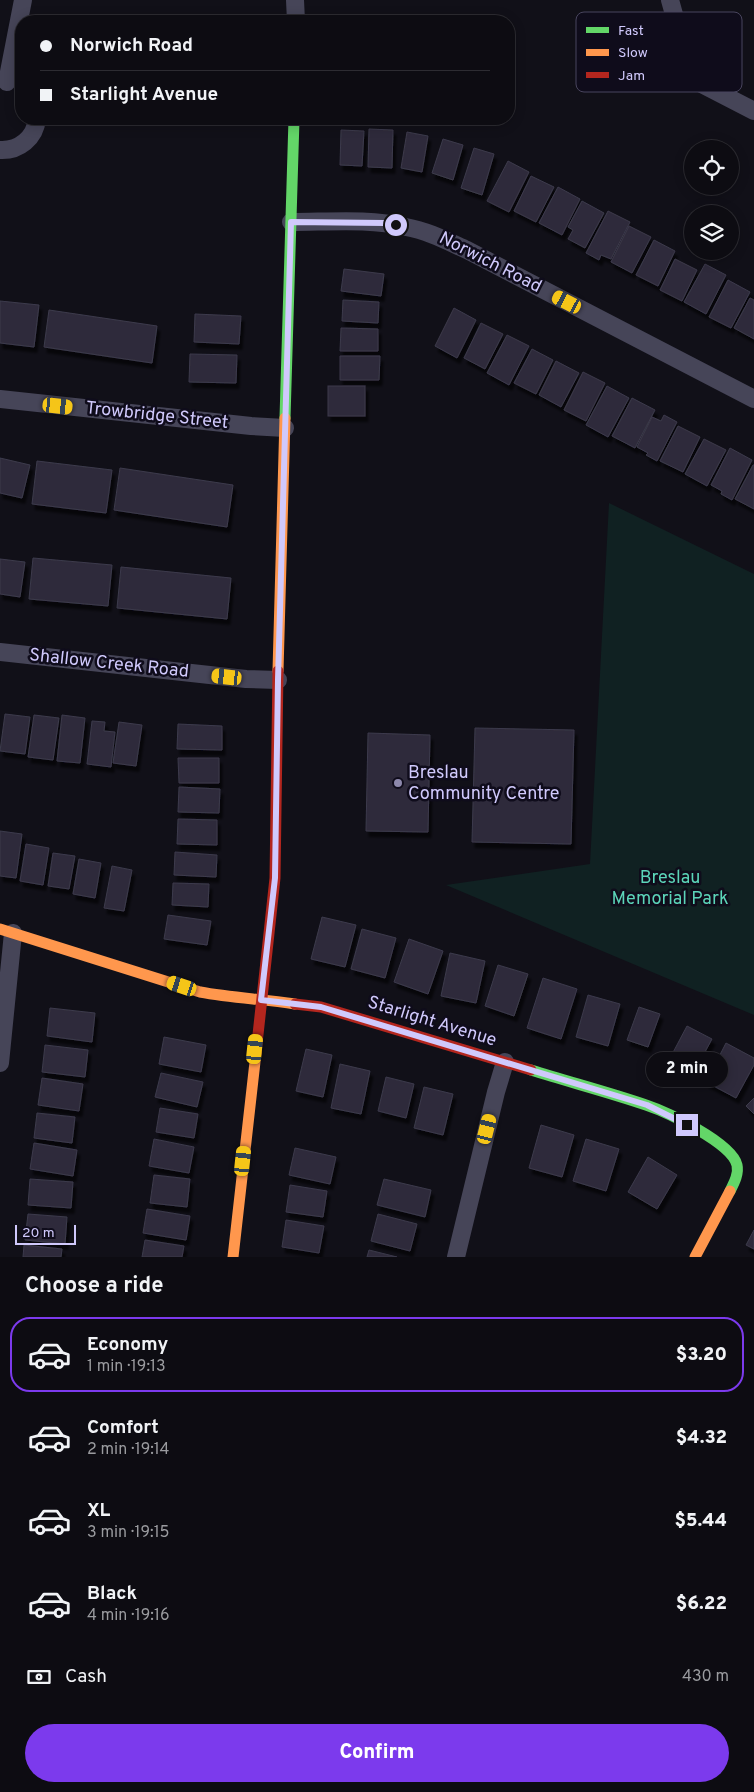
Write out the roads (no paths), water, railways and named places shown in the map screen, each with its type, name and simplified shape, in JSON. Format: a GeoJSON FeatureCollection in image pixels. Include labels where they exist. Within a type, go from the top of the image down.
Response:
{"type":"FeatureCollection","features":[{"type":"Feature","properties":{"kind":"street"},"geometry":{"type":"LineString","coordinates":[[20,15],[23,0]]}},
{"type":"Feature","properties":{"kind":"street"},"geometry":{"type":"LineString","coordinates":[[295,0],[296,15]]}},
{"type":"Feature","properties":{"kind":"street"},"geometry":{"type":"LineString","coordinates":[[9,84],[15,48]]}},
{"type":"Feature","properties":{"kind":"street"},"geometry":{"type":"LineString","coordinates":[[717,92],[754,111]]}},
{"type":"Feature","properties":{"kind":"street"},"geometry":{"type":"LineString","coordinates":[[0,150],[14,149],[24,143],[32,135],[35,125]]}},
{"type":"Feature","properties":{"kind":"street"},"geometry":{"type":"LineString","coordinates":[[233,1257],[275,878],[284,428],[294,125]]}},
{"type":"Feature","properties":{"kind":"street","name":"Norwich Road"},"geometry":{"type":"LineString","coordinates":[[291,222],[385,223],[432,234],[467,250],[754,399]]}},
{"type":"Feature","properties":{"kind":"street","name":"Trowbridge Street"},"geometry":{"type":"LineString","coordinates":[[0,399],[284,428]]}},
{"type":"Feature","properties":{"kind":"street","name":"Shallow Creek Road"},"geometry":{"type":"LineString","coordinates":[[0,652],[246,679],[278,680]]}},
{"type":"Feature","properties":{"kind":"street"},"geometry":{"type":"LineString","coordinates":[[0,1063],[7,931]]}},
{"type":"Feature","properties":{"kind":"street","name":"Starlight Avenue"},"geometry":{"type":"LineString","coordinates":[[7,931],[200,992],[227,997],[321,1007],[647,1105],[671,1116],[720,1143],[732,1154],[737,1165],[736,1179],[695,1257]]}},
{"type":"Feature","properties":{"kind":"street"},"geometry":{"type":"LineString","coordinates":[[456,1257],[505,1062]]}},
{"type":"Feature","properties":{"kind":"place","name":"Breslau Community Centre"},"geometry":{"type":"Point","coordinates":[398,783]}},
{"type":"Feature","properties":{"kind":"park label","name":"Breslau Memorial Park"},"geometry":{"type":"Point","coordinates":[670,888]}}]}
